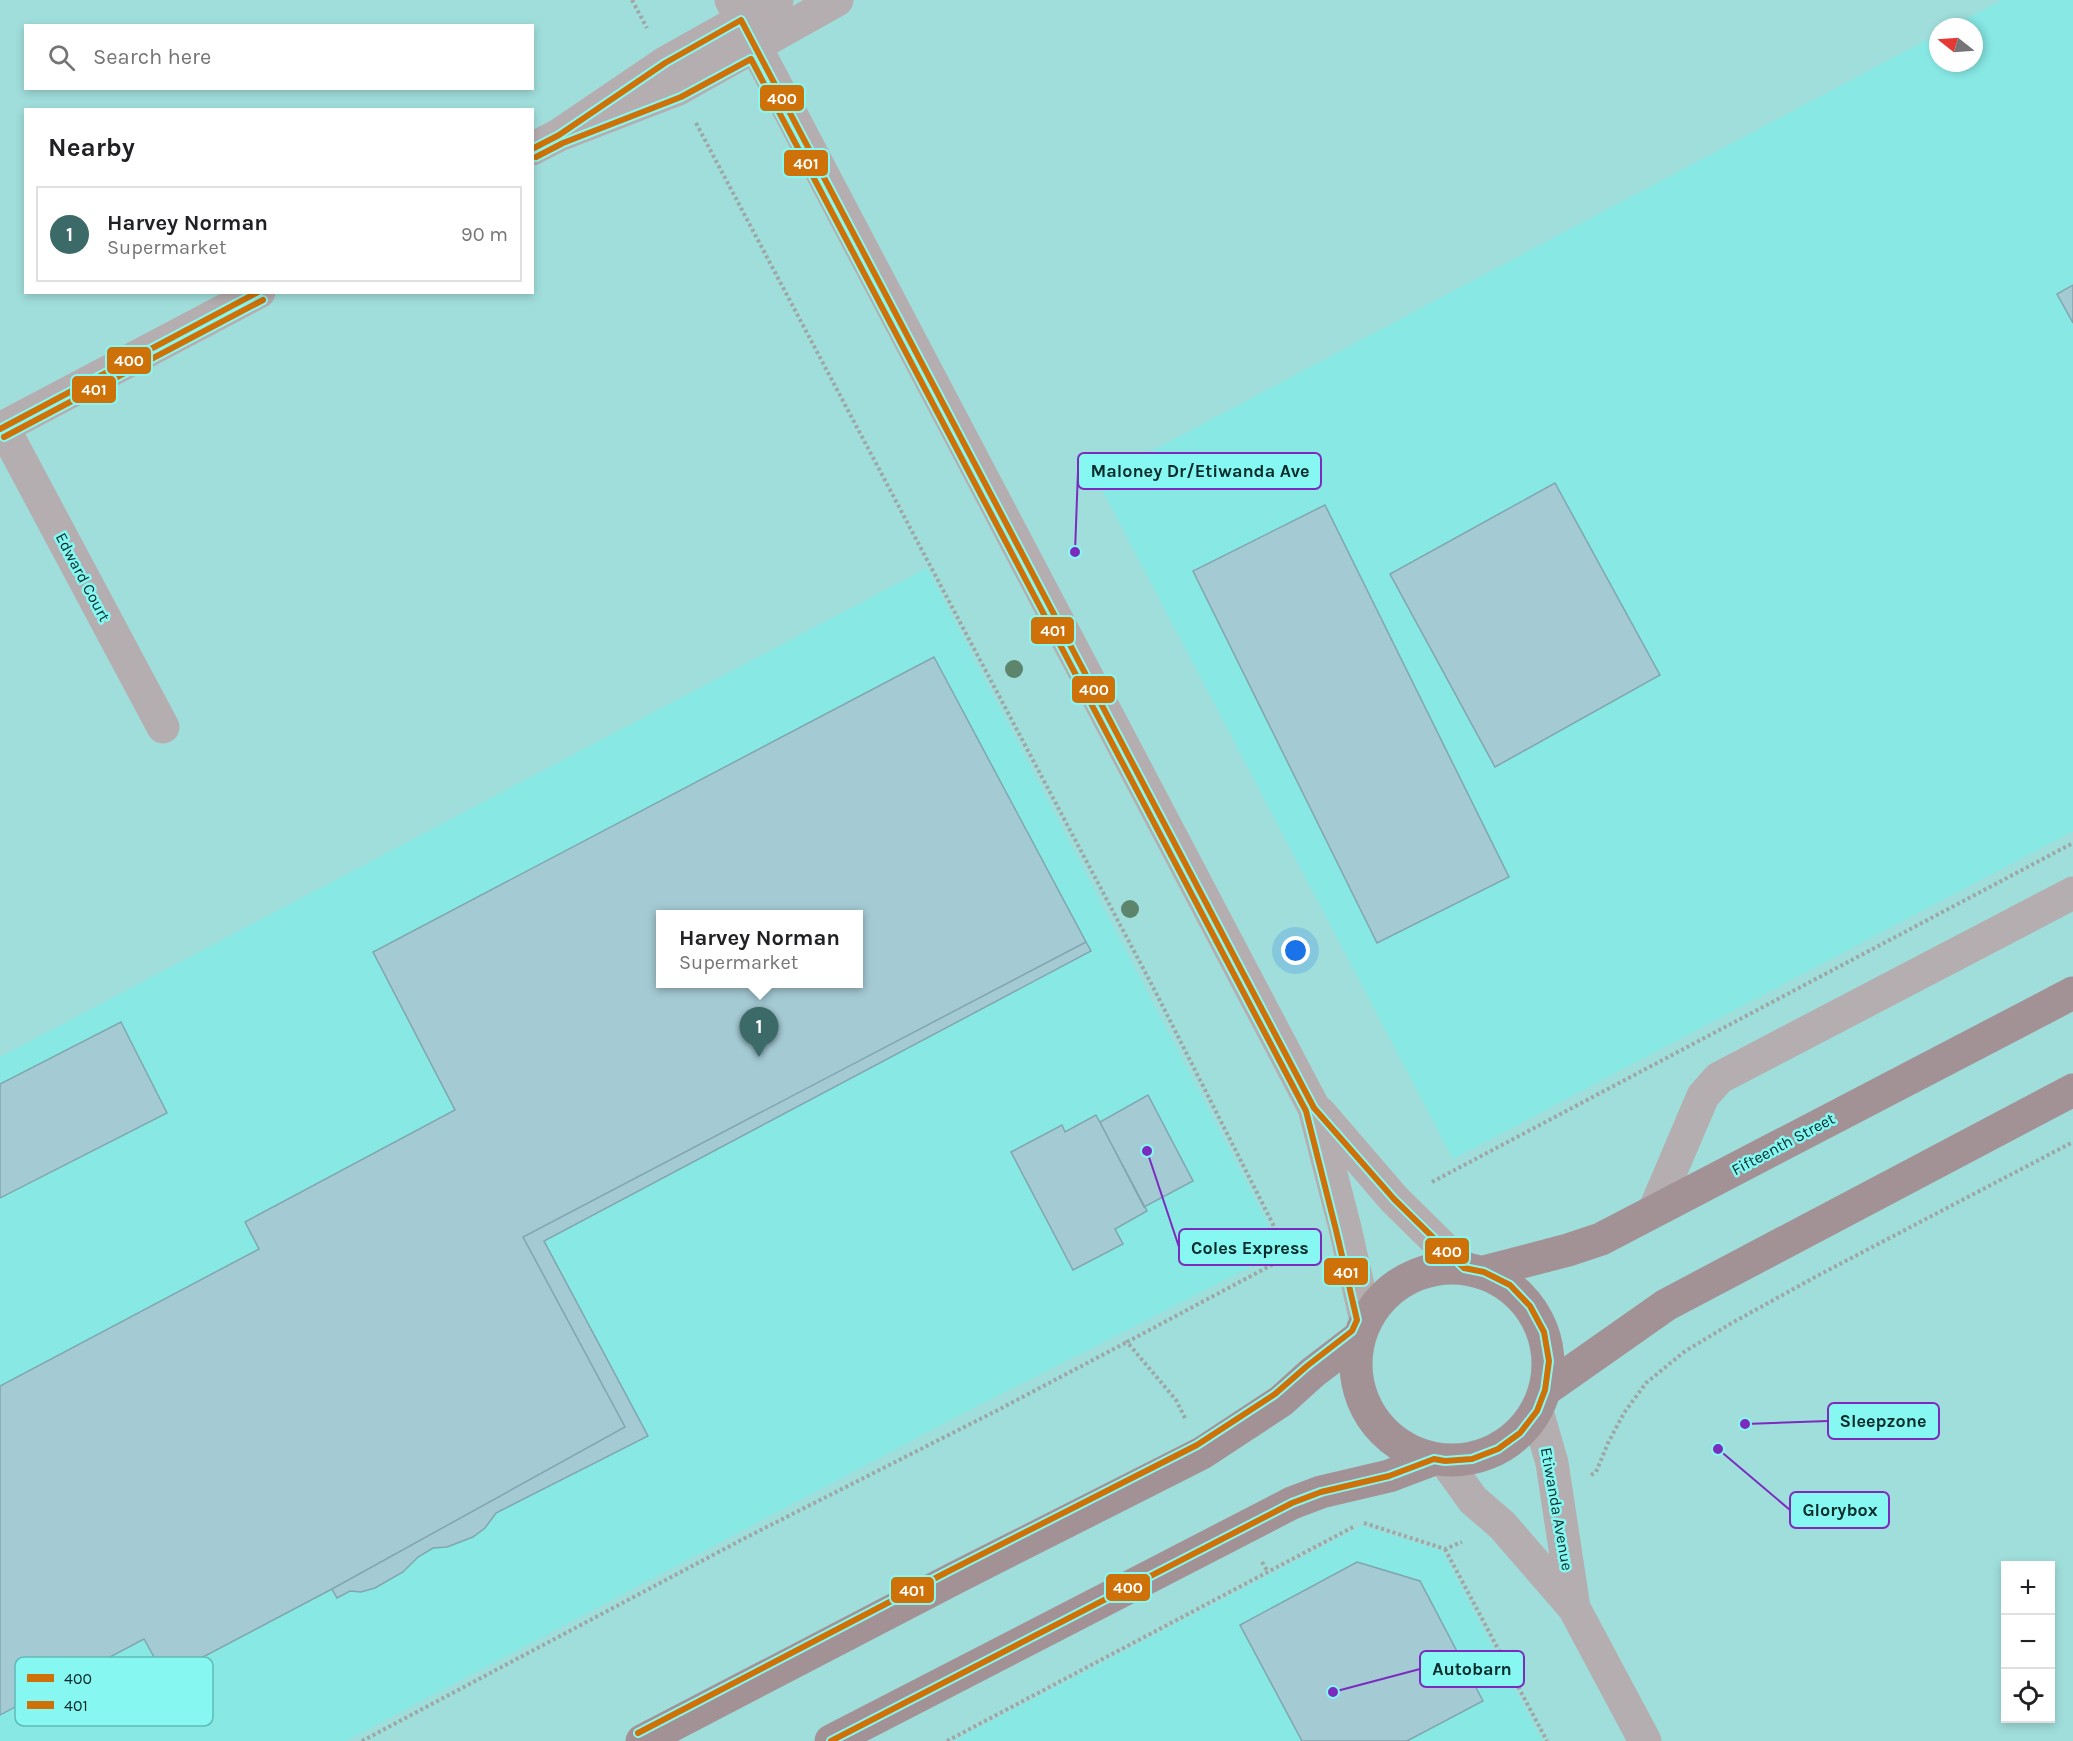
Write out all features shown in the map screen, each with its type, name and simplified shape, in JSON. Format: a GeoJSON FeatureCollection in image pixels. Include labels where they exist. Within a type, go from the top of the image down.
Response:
{"type":"FeatureCollection","features":[{"type":"Feature","properties":{"kind":"highway","name":"Fifteenth Street"},"geometry":{"type":"LineString","coordinates":[[1474,1270],[1568,1250],[1601,1239],[2073,993]]}},
{"type":"Feature","properties":{"kind":"highway"},"geometry":{"type":"LineString","coordinates":[[831,1741],[1243,1527],[1311,1496],[1389,1476],[1439,1460],[1472,1459],[1498,1449],[1520,1433],[1541,1400],[1665,1305],[2073,1090]]}},
{"type":"Feature","properties":{"kind":"highway"},"geometry":{"type":"LineString","coordinates":[[642,1741],[952,1579],[1202,1453],[1281,1401],[1362,1329],[1383,1296],[1407,1278],[1435,1268],[1474,1270],[1510,1285],[1530,1306],[1544,1332],[1549,1361],[1541,1400]]}},
{"type":"Feature","properties":{"kind":"highway"},"geometry":{"type":"LineString","coordinates":[[1362,1329],[1355,1369],[1362,1400],[1379,1428],[1404,1448],[1439,1460]]}},
{"type":"Feature","properties":{"kind":"street"},"geometry":{"type":"LineString","coordinates":[[546,142],[672,76],[742,22],[777,0]]}},
{"type":"Feature","properties":{"kind":"street"},"geometry":{"type":"LineString","coordinates":[[742,22],[837,0]]}},
{"type":"Feature","properties":{"kind":"street"},"geometry":{"type":"LineString","coordinates":[[742,22],[1314,1108],[1345,1228],[1362,1329]]}},
{"type":"Feature","properties":{"kind":"street"},"geometry":{"type":"LineString","coordinates":[[1,428],[255,294]]}},
{"type":"Feature","properties":{"kind":"street","name":"Edward Court"},"geometry":{"type":"LineString","coordinates":[[1,428],[163,727]]}},
{"type":"Feature","properties":{"kind":"street"},"geometry":{"type":"LineString","coordinates":[[1654,1211],[1703,1095],[1719,1078],[2073,893]]}},
{"type":"Feature","properties":{"kind":"street"},"geometry":{"type":"LineString","coordinates":[[1314,1108],[1394,1199],[1474,1270]]}},
{"type":"Feature","properties":{"kind":"street","name":"Etiwanda Avenue"},"geometry":{"type":"LineString","coordinates":[[1541,1400],[1574,1608]]}},
{"type":"Feature","properties":{"kind":"street","name":"Etiwanda Avenue"},"geometry":{"type":"LineString","coordinates":[[1439,1460],[1473,1500],[1502,1526],[1574,1608],[1645,1741]]}},
{"type":"Feature","properties":{"kind":"path"},"geometry":{"type":"LineString","coordinates":[[632,0],[1153,987],[1289,1256]]}},
{"type":"Feature","properties":{"kind":"path"},"geometry":{"type":"LineString","coordinates":[[1394,1199],[1419,1188],[2073,843]]}},
{"type":"Feature","properties":{"kind":"path"},"geometry":{"type":"LineString","coordinates":[[1556,1496],[1596,1472],[1624,1413],[1646,1383],[1684,1352],[1807,1281],[2073,1142]]}},
{"type":"Feature","properties":{"kind":"path"},"geometry":{"type":"LineString","coordinates":[[362,1741],[745,1538],[996,1411],[1345,1228]]}},
{"type":"Feature","properties":{"kind":"path"},"geometry":{"type":"LineString","coordinates":[[1126,1342],[1176,1400],[1202,1453]]}},
{"type":"Feature","properties":{"kind":"path"},"geometry":{"type":"LineString","coordinates":[[946,1741],[1362,1522],[1445,1549],[1502,1526]]}},
{"type":"Feature","properties":{"kind":"path"},"geometry":{"type":"LineString","coordinates":[[1243,1527],[1268,1572]]}},
{"type":"Feature","properties":{"kind":"path"},"geometry":{"type":"LineString","coordinates":[[1445,1549],[1548,1741]]}},
{"type":"Feature","properties":{"kind":"shaded area"},"geometry":{"type":"Polygon","coordinates":[[[2002,0],[2073,0],[2073,831],[1453,1159],[1097,480],[1929,39],[1929,72],[1983,72],[1983,18],[1968,18],[2002,0]]]}},
{"type":"Feature","properties":{"kind":"shaded area"},"geometry":{"type":"Polygon","coordinates":[[[927,568],[1282,1251],[960,1415],[346,1741],[0,1741],[0,1057],[927,568]]]}},
{"type":"Feature","properties":{"kind":"shaded area"},"geometry":{"type":"Polygon","coordinates":[[[1362,1526],[1442,1551],[1542,1741],[954,1741],[1362,1526]]]}},
{"type":"Feature","properties":{"kind":"building"},"geometry":{"type":"Polygon","coordinates":[[[2073,285],[2073,323],[2057,294],[2073,285]]]}},
{"type":"Feature","properties":{"kind":"building"},"geometry":{"type":"Polygon","coordinates":[[[1555,483],[1660,675],[1495,767],[1390,574],[1555,483]]]}},
{"type":"Feature","properties":{"kind":"building"},"geometry":{"type":"Polygon","coordinates":[[[1325,505],[1509,877],[1377,943],[1193,571],[1325,505]]]}},
{"type":"Feature","properties":{"kind":"building"},"geometry":{"type":"Polygon","coordinates":[[[934,657],[1086,942],[523,1237],[625,1427],[332,1589],[203,1657],[154,1657],[144,1639],[110,1657],[15,1657],[15,1707],[0,1715],[0,1386],[259,1249],[245,1222],[455,1110],[373,952],[934,657]]]}},
{"type":"Feature","properties":{"kind":"building"},"geometry":{"type":"Polygon","coordinates":[[[1086,942],[1091,951],[544,1241],[648,1436],[496,1513],[485,1528],[473,1537],[447,1547],[433,1548],[418,1557],[403,1572],[375,1588],[361,1592],[350,1591],[337,1598],[332,1589],[625,1427],[523,1237],[1086,942]]]}},
{"type":"Feature","properties":{"kind":"building"},"geometry":{"type":"Polygon","coordinates":[[[121,1022],[167,1113],[0,1198],[0,1084],[121,1022]]]}},
{"type":"Feature","properties":{"kind":"building"},"geometry":{"type":"Polygon","coordinates":[[[1148,1095],[1193,1181],[1144,1207],[1100,1122],[1148,1095]]]}},
{"type":"Feature","properties":{"kind":"building"},"geometry":{"type":"Polygon","coordinates":[[[1096,1115],[1147,1211],[1115,1229],[1123,1244],[1073,1270],[1011,1152],[1062,1125],[1065,1132],[1096,1115]]]}},
{"type":"Feature","properties":{"kind":"building"},"geometry":{"type":"Polygon","coordinates":[[[1357,1562],[1420,1581],[1483,1701],[1407,1741],[1302,1741],[1240,1625],[1357,1562]]]}},
{"type":"Feature","properties":{"kind":"transit line","name":"400"},"geometry":{"type":"LineString","coordinates":[[534,148],[559,135],[665,63],[741,20],[1314,1108],[1394,1199],[1464,1268],[1484,1272],[1510,1285],[1530,1306],[1544,1332],[1549,1361],[1545,1390],[1537,1411],[1520,1433],[1498,1449],[1472,1459],[1445,1461],[1434,1459],[1389,1476],[1321,1492],[1292,1503],[831,1741]]}},
{"type":"Feature","properties":{"kind":"transit line","name":"401"},"geometry":{"type":"LineString","coordinates":[[536,157],[563,143],[681,97],[751,59],[1306,1111],[1357,1320],[1352,1331],[1275,1394],[1197,1445],[638,1733]]}},
{"type":"Feature","properties":{"kind":"transit line","name":"400"},"geometry":{"type":"LineString","coordinates":[[0,429],[254,294]]}},
{"type":"Feature","properties":{"kind":"transit line","name":"401"},"geometry":{"type":"LineString","coordinates":[[4,437],[263,300]]}},
{"type":"Feature","properties":{"kind":"place","name":"Maloney Dr/Etiwanda Ave"},"geometry":{"type":"Point","coordinates":[1075,552]}},
{"type":"Feature","properties":{"kind":"place","name":"Harvey Norman"},"geometry":{"type":"Point","coordinates":[759,1057]}},
{"type":"Feature","properties":{"kind":"place","name":"Coles Express"},"geometry":{"type":"Point","coordinates":[1147,1151]}},
{"type":"Feature","properties":{"kind":"place","name":"Sleepzone"},"geometry":{"type":"Point","coordinates":[1745,1424]}},
{"type":"Feature","properties":{"kind":"place","name":"Glorybox"},"geometry":{"type":"Point","coordinates":[1718,1449]}},
{"type":"Feature","properties":{"kind":"place","name":"Autobarn"},"geometry":{"type":"Point","coordinates":[1333,1692]}}]}
